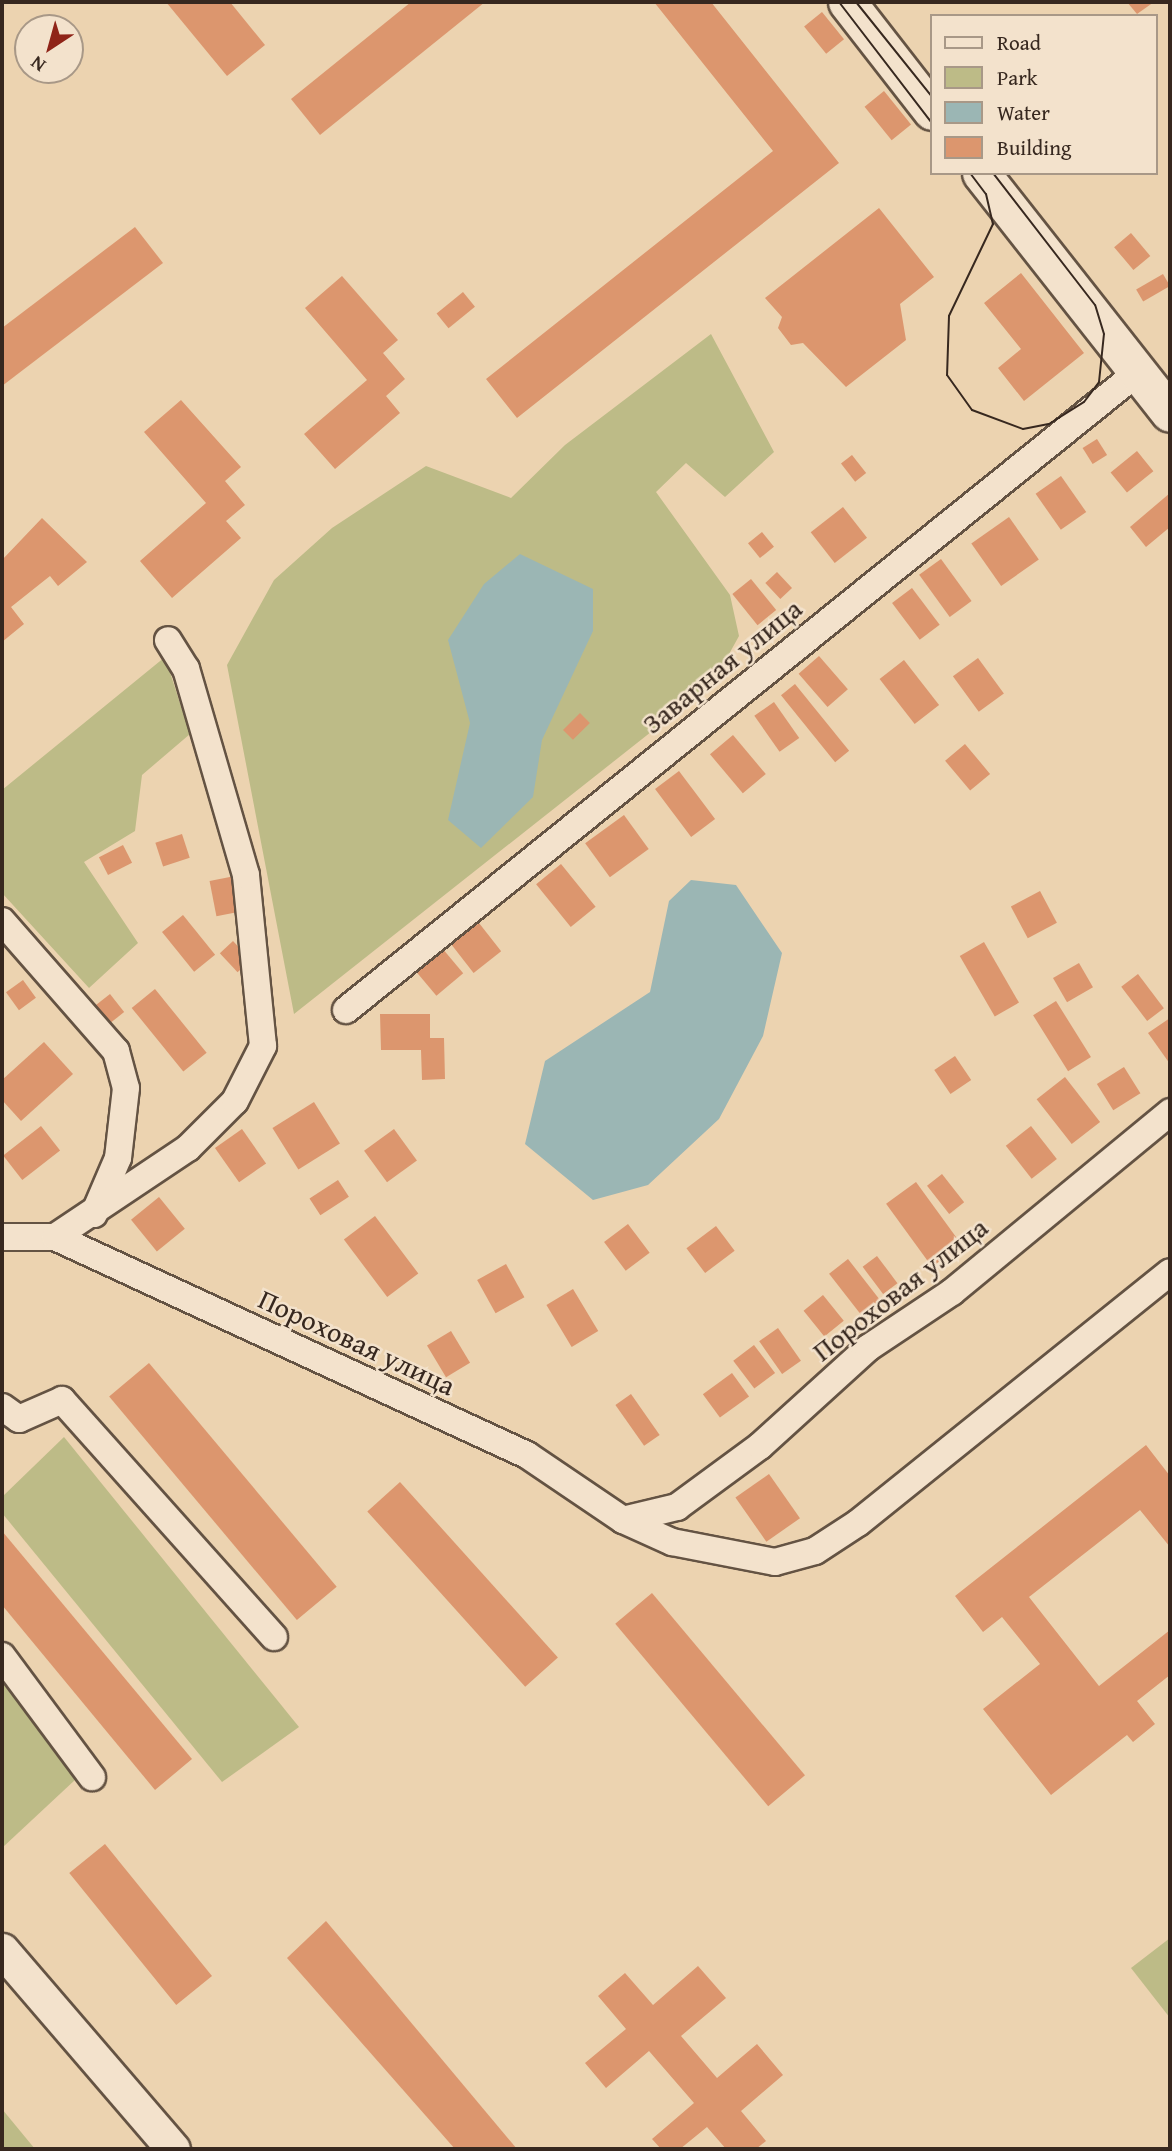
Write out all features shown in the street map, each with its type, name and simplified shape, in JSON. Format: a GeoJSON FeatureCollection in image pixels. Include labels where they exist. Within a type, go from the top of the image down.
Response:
{"type":"FeatureCollection","features":[{"type":"Feature","properties":{"kind":"main road"},"geometry":{"type":"LineString","coordinates":[[847,2],[930,108]]}},
{"type":"Feature","properties":{"kind":"main road"},"geometry":{"type":"LineString","coordinates":[[983,175],[1170,413]]}},
{"type":"Feature","properties":{"kind":"street","name":"Заварная улица"},"geometry":{"type":"LineString","coordinates":[[346,1010],[1138,372]]}},
{"type":"Feature","properties":{"kind":"street"},"geometry":{"type":"LineString","coordinates":[[2,1237],[55,1237],[93,1216],[188,1148],[235,1101],[263,1046],[246,875],[186,669],[168,640]]}},
{"type":"Feature","properties":{"kind":"street"},"geometry":{"type":"LineString","coordinates":[[2,920],[116,1051],[126,1088],[118,1158],[93,1216]]}},
{"type":"Feature","properties":{"kind":"street","name":"Пороховая улица"},"geometry":{"type":"LineString","coordinates":[[623,1520],[677,1507],[760,1446],[868,1348],[952,1292],[1170,1112]]}},
{"type":"Feature","properties":{"kind":"street","name":"Пороховая улица"},"geometry":{"type":"LineString","coordinates":[[55,1237],[527,1455],[623,1520],[671,1542],[729,1556],[775,1562],[815,1551],[1170,1272]]}},
{"type":"Feature","properties":{"kind":"street"},"geometry":{"type":"LineString","coordinates":[[2,1407],[19,1419],[62,1400],[274,1637]]}},
{"type":"Feature","properties":{"kind":"street"},"geometry":{"type":"LineString","coordinates":[[2,1656],[92,1777]]}},
{"type":"Feature","properties":{"kind":"street"},"geometry":{"type":"LineString","coordinates":[[2,1950],[173,2149]]}},
{"type":"Feature","properties":{"kind":"green space"},"geometry":{"type":"Polygon","coordinates":[[[711,334],[774,452],[725,497],[686,463],[656,492],[730,595],[739,636],[713,683],[294,1014],[227,665],[274,580],[332,528],[426,466],[511,498],[565,445],[711,334]]]}},
{"type":"Feature","properties":{"kind":"green space"},"geometry":{"type":"Polygon","coordinates":[[[165,657],[190,734],[142,775],[135,831],[84,862],[138,943],[89,988],[2,893],[2,790],[165,657]]]}},
{"type":"Feature","properties":{"kind":"green space"},"geometry":{"type":"Polygon","coordinates":[[[64,1437],[299,1727],[222,1782],[2,1513],[2,1497],[64,1437]]]}},
{"type":"Feature","properties":{"kind":"green space"},"geometry":{"type":"Polygon","coordinates":[[[2,1675],[76,1779],[2,1848],[2,1675]]]}},
{"type":"Feature","properties":{"kind":"green space"},"geometry":{"type":"Polygon","coordinates":[[[1170,1938],[1170,2018],[1131,1968],[1170,1938]]]}},
{"type":"Feature","properties":{"kind":"green space"},"geometry":{"type":"Polygon","coordinates":[[[2,2109],[35,2149],[2,2149],[2,2109]]]}},
{"type":"Feature","properties":{"kind":"water"},"geometry":{"type":"Polygon","coordinates":[[[520,554],[593,589],[593,631],[542,740],[533,797],[481,848],[448,820],[470,723],[448,640],[484,584],[520,554]]]}},
{"type":"Feature","properties":{"kind":"water"},"geometry":{"type":"Polygon","coordinates":[[[691,880],[736,885],[782,953],[763,1036],[719,1119],[648,1185],[593,1200],[525,1144],[545,1061],[650,992],[669,901],[691,880]]]}},
{"type":"Feature","properties":{"kind":"building"},"geometry":{"type":"Polygon","coordinates":[[[166,2],[230,2],[265,45],[227,76],[166,2]]]}},
{"type":"Feature","properties":{"kind":"building"},"geometry":{"type":"Polygon","coordinates":[[[411,2],[485,2],[320,135],[291,99],[411,2]]]}},
{"type":"Feature","properties":{"kind":"building"},"geometry":{"type":"Polygon","coordinates":[[[654,2],[711,2],[839,163],[517,418],[486,379],[773,151],[654,2]]]}},
{"type":"Feature","properties":{"kind":"building"},"geometry":{"type":"Polygon","coordinates":[[[1127,2],[1154,2],[1137,14],[1127,2]]]}},
{"type":"Feature","properties":{"kind":"building"},"geometry":{"type":"Polygon","coordinates":[[[822,12],[844,39],[826,54],[804,26],[822,12]]]}},
{"type":"Feature","properties":{"kind":"building"},"geometry":{"type":"Polygon","coordinates":[[[884,91],[911,124],[892,140],[865,107],[884,91]]]}},
{"type":"Feature","properties":{"kind":"building"},"geometry":{"type":"Polygon","coordinates":[[[879,208],[934,277],[900,304],[906,340],[846,387],[803,343],[791,345],[778,328],[782,317],[765,298],[879,208]]]}},
{"type":"Feature","properties":{"kind":"building"},"geometry":{"type":"Polygon","coordinates":[[[135,227],[163,263],[2,386],[2,328],[135,227]]]}},
{"type":"Feature","properties":{"kind":"building"},"geometry":{"type":"Polygon","coordinates":[[[1131,233],[1150,256],[1133,270],[1114,247],[1131,233]]]}},
{"type":"Feature","properties":{"kind":"building"},"geometry":{"type":"Polygon","coordinates":[[[1021,273],[1084,353],[1024,401],[998,368],[1021,349],[984,303],[1021,273]]]}},
{"type":"Feature","properties":{"kind":"building"},"geometry":{"type":"Polygon","coordinates":[[[1163,274],[1170,286],[1143,302],[1136,290],[1163,274]]]}},
{"type":"Feature","properties":{"kind":"building"},"geometry":{"type":"Polygon","coordinates":[[[342,276],[398,340],[383,353],[405,379],[386,396],[400,413],[335,469],[304,434],[367,380],[305,308],[342,276]]]}},
{"type":"Feature","properties":{"kind":"building"},"geometry":{"type":"Polygon","coordinates":[[[463,292],[475,307],[449,328],[437,313],[463,292]]]}},
{"type":"Feature","properties":{"kind":"building"},"geometry":{"type":"Polygon","coordinates":[[[181,400],[241,467],[225,481],[245,505],[226,521],[241,538],[172,598],[140,561],[206,503],[144,432],[181,400]]]}},
{"type":"Feature","properties":{"kind":"building"},"geometry":{"type":"Polygon","coordinates":[[[1097,439],[1107,455],[1093,464],[1083,448],[1097,439]]]}},
{"type":"Feature","properties":{"kind":"building"},"geometry":{"type":"Polygon","coordinates":[[[1137,451],[1153,471],[1127,493],[1111,472],[1137,451]]]}},
{"type":"Feature","properties":{"kind":"building"},"geometry":{"type":"Polygon","coordinates":[[[852,455],[866,473],[855,482],[841,464],[852,455]]]}},
{"type":"Feature","properties":{"kind":"building"},"geometry":{"type":"Polygon","coordinates":[[[1061,476],[1086,512],[1061,530],[1036,494],[1061,476]]]}},
{"type":"Feature","properties":{"kind":"building"},"geometry":{"type":"Polygon","coordinates":[[[1170,493],[1170,527],[1146,547],[1130,527],[1170,493]]]}},
{"type":"Feature","properties":{"kind":"building"},"geometry":{"type":"Polygon","coordinates":[[[843,507],[867,538],[835,563],[811,532],[843,507]]]}},
{"type":"Feature","properties":{"kind":"building"},"geometry":{"type":"Polygon","coordinates":[[[1009,517],[1039,560],[1001,586],[971,543],[1009,517]]]}},
{"type":"Feature","properties":{"kind":"building"},"geometry":{"type":"Polygon","coordinates":[[[42,518],[87,562],[58,586],[50,576],[11,607],[24,624],[2,642],[2,560],[42,518]]]}},
{"type":"Feature","properties":{"kind":"building"},"geometry":{"type":"Polygon","coordinates":[[[762,532],[774,547],[760,558],[748,543],[762,532]]]}},
{"type":"Feature","properties":{"kind":"building"},"geometry":{"type":"Polygon","coordinates":[[[941,559],[972,601],[950,617],[919,575],[941,559]]]}},
{"type":"Feature","properties":{"kind":"building"},"geometry":{"type":"Polygon","coordinates":[[[777,572],[792,588],[780,599],[765,583],[777,572]]]}},
{"type":"Feature","properties":{"kind":"building"},"geometry":{"type":"Polygon","coordinates":[[[751,579],[776,610],[758,625],[732,594],[751,579]]]}},
{"type":"Feature","properties":{"kind":"building"},"geometry":{"type":"Polygon","coordinates":[[[912,588],[940,625],[920,640],[892,603],[912,588]]]}},
{"type":"Feature","properties":{"kind":"building"},"geometry":{"type":"Polygon","coordinates":[[[819,656],[848,689],[827,707],[799,674],[819,656]]]}},
{"type":"Feature","properties":{"kind":"building"},"geometry":{"type":"Polygon","coordinates":[[[978,658],[1004,694],[979,712],[953,676],[978,658]]]}},
{"type":"Feature","properties":{"kind":"building"},"geometry":{"type":"Polygon","coordinates":[[[904,660],[939,705],[915,724],[880,679],[904,660]]]}},
{"type":"Feature","properties":{"kind":"building"},"geometry":{"type":"Polygon","coordinates":[[[795,684],[849,751],[835,762],[781,695],[795,684]]]}},
{"type":"Feature","properties":{"kind":"building"},"geometry":{"type":"Polygon","coordinates":[[[774,702],[799,738],[780,752],[754,716],[774,702]]]}},
{"type":"Feature","properties":{"kind":"building"},"geometry":{"type":"Polygon","coordinates":[[[580,713],[590,723],[573,740],[563,730],[580,713]]]}},
{"type":"Feature","properties":{"kind":"building"},"geometry":{"type":"Polygon","coordinates":[[[733,735],[766,774],[743,793],[710,754],[733,735]]]}},
{"type":"Feature","properties":{"kind":"building"},"geometry":{"type":"Polygon","coordinates":[[[965,744],[990,774],[970,791],[945,761],[965,744]]]}},
{"type":"Feature","properties":{"kind":"building"},"geometry":{"type":"Polygon","coordinates":[[[679,771],[715,819],[691,837],[655,789],[679,771]]]}},
{"type":"Feature","properties":{"kind":"building"},"geometry":{"type":"Polygon","coordinates":[[[624,815],[649,849],[610,877],[585,843],[624,815]]]}},
{"type":"Feature","properties":{"kind":"building"},"geometry":{"type":"Polygon","coordinates":[[[182,834],[190,858],[163,866],[155,843],[182,834]]]}},
{"type":"Feature","properties":{"kind":"building"},"geometry":{"type":"Polygon","coordinates":[[[123,845],[132,863],[108,875],[99,857],[123,845]]]}},
{"type":"Feature","properties":{"kind":"building"},"geometry":{"type":"Polygon","coordinates":[[[561,864],[596,907],[571,927],[536,884],[561,864]]]}},
{"type":"Feature","properties":{"kind":"building"},"geometry":{"type":"Polygon","coordinates":[[[240,875],[247,910],[216,916],[210,881],[240,875]]]}},
{"type":"Feature","properties":{"kind":"building"},"geometry":{"type":"Polygon","coordinates":[[[1040,891],[1057,923],[1028,938],[1011,906],[1040,891]]]}},
{"type":"Feature","properties":{"kind":"building"},"geometry":{"type":"Polygon","coordinates":[[[183,915],[215,955],[194,972],[162,932],[183,915]]]}},
{"type":"Feature","properties":{"kind":"building"},"geometry":{"type":"Polygon","coordinates":[[[479,923],[501,951],[474,973],[451,945],[479,923]]]}},
{"type":"Feature","properties":{"kind":"building"},"geometry":{"type":"Polygon","coordinates":[[[233,941],[251,960],[238,972],[220,953],[233,941]]]}},
{"type":"Feature","properties":{"kind":"building"},"geometry":{"type":"Polygon","coordinates":[[[984,942],[1019,1003],[995,1017],[960,956],[984,942]]]}},
{"type":"Feature","properties":{"kind":"building"},"geometry":{"type":"Polygon","coordinates":[[[442,948],[463,973],[436,996],[415,970],[442,948]]]}},
{"type":"Feature","properties":{"kind":"building"},"geometry":{"type":"Polygon","coordinates":[[[1079,963],[1093,987],[1067,1002],[1053,978],[1079,963]]]}},
{"type":"Feature","properties":{"kind":"building"},"geometry":{"type":"Polygon","coordinates":[[[1138,974],[1164,1008],[1147,1021],[1121,987],[1138,974]]]}},
{"type":"Feature","properties":{"kind":"building"},"geometry":{"type":"Polygon","coordinates":[[[23,980],[36,998],[19,1010],[6,992],[23,980]]]}},
{"type":"Feature","properties":{"kind":"building"},"geometry":{"type":"Polygon","coordinates":[[[155,989],[207,1053],[183,1072],[132,1008],[155,989]]]}},
{"type":"Feature","properties":{"kind":"building"},"geometry":{"type":"Polygon","coordinates":[[[110,994],[124,1012],[108,1025],[93,1007],[110,994]]]}},
{"type":"Feature","properties":{"kind":"building"},"geometry":{"type":"Polygon","coordinates":[[[1056,1001],[1091,1057],[1068,1071],[1033,1015],[1056,1001]]]}},
{"type":"Feature","properties":{"kind":"building"},"geometry":{"type":"Polygon","coordinates":[[[380,1014],[430,1014],[430,1038],[444,1038],[445,1079],[422,1080],[421,1050],[381,1050],[380,1014]]]}},
{"type":"Feature","properties":{"kind":"building"},"geometry":{"type":"Polygon","coordinates":[[[1170,1018],[1170,1064],[1148,1033],[1170,1018]]]}},
{"type":"Feature","properties":{"kind":"building"},"geometry":{"type":"Polygon","coordinates":[[[44,1042],[73,1074],[21,1121],[2,1100],[2,1080],[44,1042]]]}},
{"type":"Feature","properties":{"kind":"building"},"geometry":{"type":"Polygon","coordinates":[[[955,1056],[971,1080],[950,1094],[934,1070],[955,1056]]]}},
{"type":"Feature","properties":{"kind":"building"},"geometry":{"type":"Polygon","coordinates":[[[1124,1067],[1140,1093],[1113,1110],[1097,1084],[1124,1067]]]}},
{"type":"Feature","properties":{"kind":"building"},"geometry":{"type":"Polygon","coordinates":[[[1065,1077],[1100,1122],[1072,1144],[1037,1099],[1065,1077]]]}},
{"type":"Feature","properties":{"kind":"building"},"geometry":{"type":"Polygon","coordinates":[[[314,1102],[340,1144],[298,1170],[272,1128],[314,1102]]]}},
{"type":"Feature","properties":{"kind":"building"},"geometry":{"type":"Polygon","coordinates":[[[41,1126],[60,1150],[22,1180],[3,1156],[41,1126]]]}},
{"type":"Feature","properties":{"kind":"building"},"geometry":{"type":"Polygon","coordinates":[[[1031,1126],[1057,1159],[1032,1179],[1006,1146],[1031,1126]]]}},
{"type":"Feature","properties":{"kind":"building"},"geometry":{"type":"Polygon","coordinates":[[[242,1129],[266,1163],[239,1182],[215,1148],[242,1129]]]}},
{"type":"Feature","properties":{"kind":"building"},"geometry":{"type":"Polygon","coordinates":[[[394,1129],[417,1161],[387,1182],[364,1151],[394,1129]]]}},
{"type":"Feature","properties":{"kind":"building"},"geometry":{"type":"Polygon","coordinates":[[[942,1174],[964,1202],[949,1214],[927,1186],[942,1174]]]}},
{"type":"Feature","properties":{"kind":"building"},"geometry":{"type":"Polygon","coordinates":[[[338,1180],[349,1197],[320,1215],[309,1199],[338,1180]]]}},
{"type":"Feature","properties":{"kind":"building"},"geometry":{"type":"Polygon","coordinates":[[[916,1182],[962,1245],[932,1267],[886,1204],[916,1182]]]}},
{"type":"Feature","properties":{"kind":"building"},"geometry":{"type":"Polygon","coordinates":[[[159,1197],[185,1229],[157,1252],[131,1220],[159,1197]]]}},
{"type":"Feature","properties":{"kind":"building"},"geometry":{"type":"Polygon","coordinates":[[[375,1216],[418,1274],[387,1297],[344,1239],[375,1216]]]}},
{"type":"Feature","properties":{"kind":"building"},"geometry":{"type":"Polygon","coordinates":[[[628,1224],[650,1253],[626,1271],[604,1242],[628,1224]]]}},
{"type":"Feature","properties":{"kind":"building"},"geometry":{"type":"Polygon","coordinates":[[[716,1226],[735,1251],[705,1273],[686,1248],[716,1226]]]}},
{"type":"Feature","properties":{"kind":"building"},"geometry":{"type":"Polygon","coordinates":[[[877,1256],[897,1283],[883,1294],[863,1267],[877,1256]]]}},
{"type":"Feature","properties":{"kind":"building"},"geometry":{"type":"Polygon","coordinates":[[[848,1259],[882,1303],[864,1318],[829,1274],[848,1259]]]}},
{"type":"Feature","properties":{"kind":"building"},"geometry":{"type":"Polygon","coordinates":[[[506,1264],[524,1297],[496,1313],[477,1280],[506,1264]]]}},
{"type":"Feature","properties":{"kind":"building"},"geometry":{"type":"Polygon","coordinates":[[[573,1289],[598,1331],[572,1347],[546,1305],[573,1289]]]}},
{"type":"Feature","properties":{"kind":"building"},"geometry":{"type":"Polygon","coordinates":[[[823,1295],[844,1321],[824,1336],[804,1311],[823,1295]]]}},
{"type":"Feature","properties":{"kind":"building"},"geometry":{"type":"Polygon","coordinates":[[[778,1328],[801,1361],[782,1374],[759,1341],[778,1328]]]}},
{"type":"Feature","properties":{"kind":"building"},"geometry":{"type":"Polygon","coordinates":[[[451,1331],[470,1363],[446,1377],[427,1345],[451,1331]]]}},
{"type":"Feature","properties":{"kind":"building"},"geometry":{"type":"Polygon","coordinates":[[[754,1345],[775,1373],[754,1389],[733,1361],[754,1345]]]}},
{"type":"Feature","properties":{"kind":"building"},"geometry":{"type":"Polygon","coordinates":[[[149,1363],[337,1587],[297,1620],[109,1396],[149,1363]]]}},
{"type":"Feature","properties":{"kind":"building"},"geometry":{"type":"Polygon","coordinates":[[[732,1373],[749,1396],[720,1418],[703,1394],[732,1373]]]}},
{"type":"Feature","properties":{"kind":"building"},"geometry":{"type":"Polygon","coordinates":[[[631,1394],[660,1435],[644,1446],[615,1405],[631,1394]]]}},
{"type":"Feature","properties":{"kind":"building"},"geometry":{"type":"Polygon","coordinates":[[[1146,1445],[1170,1476],[1170,1547],[1140,1510],[1029,1597],[1099,1686],[1170,1630],[1170,1675],[1137,1701],[1155,1724],[1133,1742],[1127,1735],[1051,1795],[983,1709],[1040,1664],[1002,1617],[983,1632],[955,1596],[1146,1445]]]}},
{"type":"Feature","properties":{"kind":"building"},"geometry":{"type":"Polygon","coordinates":[[[769,1474],[800,1518],[766,1542],[735,1498],[769,1474]]]}},
{"type":"Feature","properties":{"kind":"building"},"geometry":{"type":"Polygon","coordinates":[[[400,1482],[558,1657],[525,1687],[367,1511],[400,1482]]]}},
{"type":"Feature","properties":{"kind":"building"},"geometry":{"type":"Polygon","coordinates":[[[2,1531],[192,1759],[155,1790],[2,1605],[2,1531]]]}},
{"type":"Feature","properties":{"kind":"building"},"geometry":{"type":"Polygon","coordinates":[[[652,1593],[805,1775],[768,1806],[615,1624],[652,1593]]]}},
{"type":"Feature","properties":{"kind":"building"},"geometry":{"type":"Polygon","coordinates":[[[105,1844],[212,1976],[176,2005],[69,1873],[105,1844]]]}},
{"type":"Feature","properties":{"kind":"building"},"geometry":{"type":"Polygon","coordinates":[[[326,1921],[517,2149],[455,2149],[287,1958],[326,1921]]]}},
{"type":"Feature","properties":{"kind":"building"},"geometry":{"type":"Polygon","coordinates":[[[698,1966],[726,1998],[681,2036],[717,2078],[757,2044],[783,2075],[741,2111],[766,2141],[756,2149],[726,2149],[707,2127],[680,2149],[661,2149],[652,2139],[694,2103],[649,2051],[606,2088],[585,2063],[626,2029],[598,1996],[625,1973],[653,2005],[698,1966]]]}},
{"type":"Feature","properties":{"kind":"tram line"},"geometry":{"type":"LineString","coordinates":[[839,2],[930,120]]}},
{"type":"Feature","properties":{"kind":"tram line"},"geometry":{"type":"LineString","coordinates":[[856,2],[930,94]]}},
{"type":"Feature","properties":{"kind":"tram line"},"geometry":{"type":"LineString","coordinates":[[972,175],[986,194],[993,224],[949,316],[947,375],[972,410],[1023,429],[1049,424],[1084,402],[1099,382],[1104,334],[1095,305],[995,175]]}}]}
